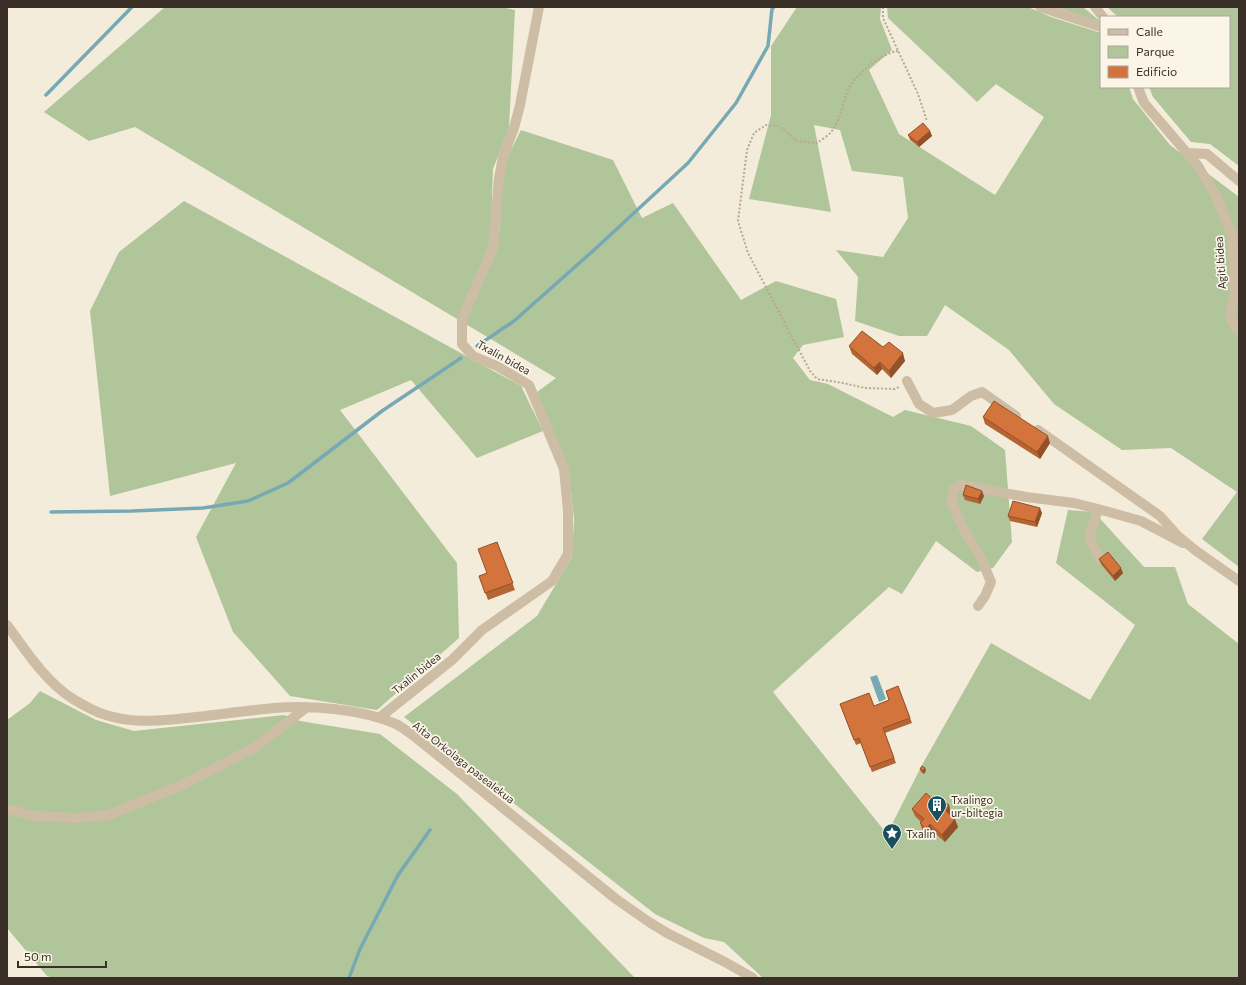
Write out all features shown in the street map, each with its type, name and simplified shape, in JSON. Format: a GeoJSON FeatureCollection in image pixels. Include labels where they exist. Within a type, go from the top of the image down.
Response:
{"type":"FeatureCollection","features":[{"type":"Feature","properties":{"kind":"street","name":"Txalin bidea"},"geometry":{"type":"LineString","coordinates":[[379,718],[452,660],[482,630],[552,581],[568,554],[568,511],[564,470],[529,385],[498,366],[473,356],[462,344],[462,319],[493,248],[499,178],[503,157],[514,128],[520,105],[540,7]]}},
{"type":"Feature","properties":{"kind":"street"},"geometry":{"type":"LineString","coordinates":[[1040,7],[1100,27]]}},
{"type":"Feature","properties":{"kind":"street"},"geometry":{"type":"LineString","coordinates":[[1095,7],[1102,16]]}},
{"type":"Feature","properties":{"kind":"street","name":"Agiti bidea"},"geometry":{"type":"LineString","coordinates":[[1138,88],[1144,103],[1198,166],[1216,196],[1232,235],[1235,290],[1230,318],[1239,332]]}},
{"type":"Feature","properties":{"kind":"street"},"geometry":{"type":"LineString","coordinates":[[1187,153],[1207,154],[1239,181]]}},
{"type":"Feature","properties":{"kind":"street"},"geometry":{"type":"LineString","coordinates":[[907,381],[919,404],[933,413],[952,410],[971,396],[982,392],[1066,449],[1160,516],[1178,536],[1195,550],[1239,581]]}},
{"type":"Feature","properties":{"kind":"street"},"geometry":{"type":"LineString","coordinates":[[978,606],[985,596],[991,582],[981,558],[964,530],[952,501],[954,489],[960,485],[1026,497],[1074,503],[1098,509],[1141,521],[1195,550]]}},
{"type":"Feature","properties":{"kind":"street"},"geometry":{"type":"LineString","coordinates":[[1098,509],[1089,538],[1100,559]]}},
{"type":"Feature","properties":{"kind":"street","name":"Aita Orkolaga pasealekua"},"geometry":{"type":"LineString","coordinates":[[7,625],[43,672],[56,685],[72,698],[105,715],[143,722],[214,716],[275,708],[306,707],[339,710],[379,718],[397,725],[414,736],[633,911],[667,933],[753,978]]}},
{"type":"Feature","properties":{"kind":"street"},"geometry":{"type":"LineString","coordinates":[[7,809],[35,816],[78,818],[108,815],[180,786],[254,748],[306,707]]}},
{"type":"Feature","properties":{"kind":"path"},"geometry":{"type":"LineString","coordinates":[[883,7],[883,18],[918,94],[927,121]]}},
{"type":"Feature","properties":{"kind":"path"},"geometry":{"type":"LineString","coordinates":[[898,51],[878,59],[860,75],[847,91],[841,113],[831,133],[817,143],[797,141],[779,126],[766,125],[754,133],[747,150],[738,221],[748,253],[810,372],[817,379],[865,388],[895,389],[907,381]]}},
{"type":"Feature","properties":{"kind":"green space"},"geometry":{"type":"Polygon","coordinates":[[[165,7],[500,7],[515,10],[509,128],[493,169],[491,230],[500,229],[501,189],[507,158],[521,130],[613,160],[642,218],[673,203],[741,300],[776,281],[836,299],[844,337],[803,345],[793,358],[810,380],[828,384],[893,417],[905,410],[971,426],[1005,450],[1012,542],[993,568],[977,572],[936,541],[902,594],[889,587],[773,692],[887,834],[922,765],[991,643],[1090,700],[1135,625],[1056,563],[1068,510],[1094,512],[1144,567],[1175,567],[1188,604],[1239,644],[1239,978],[763,978],[724,942],[704,938],[655,914],[404,717],[537,616],[572,557],[574,519],[569,472],[537,392],[556,378],[135,127],[89,141],[44,112],[165,7]]]}},
{"type":"Feature","properties":{"kind":"green space"},"geometry":{"type":"Polygon","coordinates":[[[797,7],[881,7],[880,19],[892,50],[869,70],[899,134],[995,195],[1044,117],[996,84],[977,102],[888,18],[887,7],[1028,7],[1051,17],[1100,33],[1100,88],[1129,88],[1133,99],[1170,145],[1239,197],[1239,567],[1202,539],[1237,492],[1171,448],[1122,450],[1054,404],[1009,350],[945,305],[927,336],[899,336],[855,321],[858,277],[836,250],[883,257],[908,218],[903,177],[852,171],[840,130],[814,125],[831,212],[749,199],[771,115],[771,46],[797,7]]]}},
{"type":"Feature","properties":{"kind":"green space"},"geometry":{"type":"Polygon","coordinates":[[[1057,7],[1083,7],[1100,23],[1057,7]]]}},
{"type":"Feature","properties":{"kind":"green space"},"geometry":{"type":"Polygon","coordinates":[[[1107,7],[1239,7],[1239,166],[1210,144],[1191,142],[1153,97],[1149,88],[1230,88],[1230,16],[1117,16],[1107,7]]]}},
{"type":"Feature","properties":{"kind":"green space"},"geometry":{"type":"Polygon","coordinates":[[[184,201],[521,386],[543,431],[477,458],[411,380],[340,410],[457,563],[459,638],[377,710],[290,696],[233,632],[196,537],[236,463],[110,496],[90,311],[119,252],[184,201]]]}},
{"type":"Feature","properties":{"kind":"green space"},"geometry":{"type":"Polygon","coordinates":[[[40,691],[96,720],[134,731],[284,715],[300,721],[380,734],[457,794],[635,978],[54,978],[47,976],[7,928],[7,720],[30,703],[40,691]]]}},
{"type":"Feature","properties":{"kind":"water"},"geometry":{"type":"Polygon","coordinates":[[[877,675],[886,699],[879,702],[870,677],[877,675]]]}},
{"type":"Feature","properties":{"kind":"building"},"geometry":{"type":"Polygon","coordinates":[[[923,123],[930,131],[917,142],[908,135],[923,123]]]}},
{"type":"Feature","properties":{"kind":"building"},"geometry":{"type":"Polygon","coordinates":[[[862,331],[883,347],[889,342],[903,353],[889,371],[880,362],[874,368],[849,346],[862,331]]]}},
{"type":"Feature","properties":{"kind":"building"},"geometry":{"type":"Polygon","coordinates":[[[994,401],[1048,436],[1037,452],[983,417],[994,401]]]}},
{"type":"Feature","properties":{"kind":"building"},"geometry":{"type":"Polygon","coordinates":[[[966,485],[982,491],[978,499],[963,495],[966,485]]]}},
{"type":"Feature","properties":{"kind":"building"},"geometry":{"type":"Polygon","coordinates":[[[1013,501],[1040,508],[1035,522],[1008,516],[1013,501]]]}},
{"type":"Feature","properties":{"kind":"building"},"geometry":{"type":"Polygon","coordinates":[[[497,542],[513,583],[485,593],[479,576],[487,573],[478,549],[497,542]]]}},
{"type":"Feature","properties":{"kind":"building"},"geometry":{"type":"Polygon","coordinates":[[[1108,552],[1121,568],[1113,576],[1099,559],[1108,552]]]}},
{"type":"Feature","properties":{"kind":"building"},"geometry":{"type":"Polygon","coordinates":[[[898,686],[910,718],[883,728],[894,758],[870,767],[859,738],[854,740],[840,704],[869,693],[874,706],[889,700],[886,691],[898,686]]]}},
{"type":"Feature","properties":{"kind":"building"},"geometry":{"type":"Polygon","coordinates":[[[922,766],[925,768],[923,771],[920,769],[922,766]]]}},
{"type":"Feature","properties":{"kind":"building","name":"Txalingo ur-biltegia"},"geometry":{"type":"Polygon","coordinates":[[[926,793],[936,802],[940,798],[949,805],[945,810],[955,819],[942,835],[930,824],[926,829],[920,823],[924,819],[912,809],[926,793]]]}},
{"type":"Feature","properties":{"kind":"waterway"},"geometry":{"type":"LineString","coordinates":[[46,95],[132,7]]}},
{"type":"Feature","properties":{"kind":"waterway"},"geometry":{"type":"LineString","coordinates":[[477,346],[514,321],[594,250],[688,163],[736,103],[768,46],[772,9],[774,7]]}},
{"type":"Feature","properties":{"kind":"waterway"},"geometry":{"type":"LineString","coordinates":[[51,512],[203,508],[248,501],[288,483],[382,411],[461,358]]}},
{"type":"Feature","properties":{"kind":"waterway"},"geometry":{"type":"LineString","coordinates":[[349,978],[360,949],[398,875],[430,830]]}},
{"type":"Feature","properties":{"kind":"place","name":"Txalingo ur-biltegia"},"geometry":{"type":"Point","coordinates":[937,822]}},
{"type":"Feature","properties":{"kind":"place","name":"Txalin"},"geometry":{"type":"Point","coordinates":[892,850]}}]}
